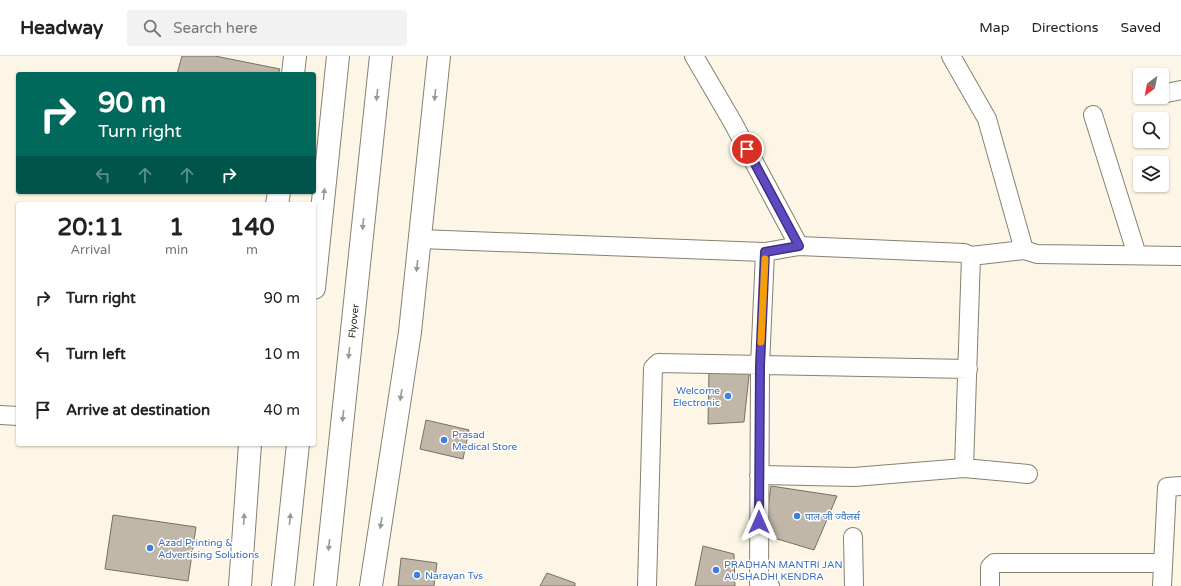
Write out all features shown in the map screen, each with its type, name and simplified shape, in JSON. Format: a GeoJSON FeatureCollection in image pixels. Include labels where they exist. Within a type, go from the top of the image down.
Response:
{"type":"FeatureCollection","features":[{"type":"Feature","properties":{"kind":"main road"},"geometry":{"type":"LineString","coordinates":[[293,72],[295,56]]}},
{"type":"Feature","properties":{"kind":"main road"},"geometry":{"type":"LineString","coordinates":[[316,269],[338,56]]}},
{"type":"Feature","properties":{"kind":"main road","name":"Flyover"},"geometry":{"type":"LineString","coordinates":[[325,586],[381,56]]}},
{"type":"Feature","properties":{"kind":"main road"},"geometry":{"type":"LineString","coordinates":[[371,586],[410,332],[439,56]]}},
{"type":"Feature","properties":{"kind":"main road"},"geometry":{"type":"LineString","coordinates":[[240,586],[250,446]]}},
{"type":"Feature","properties":{"kind":"main road"},"geometry":{"type":"LineString","coordinates":[[283,586],[298,446]]}},
{"type":"Feature","properties":{"kind":"street"},"geometry":{"type":"LineString","coordinates":[[694,56],[732,121],[799,246]]}},
{"type":"Feature","properties":{"kind":"street"},"geometry":{"type":"LineString","coordinates":[[952,56],[987,119],[1024,250]]}},
{"type":"Feature","properties":{"kind":"street"},"geometry":{"type":"LineString","coordinates":[[1169,93],[1181,90]]}},
{"type":"Feature","properties":{"kind":"street"},"geometry":{"type":"LineString","coordinates":[[1093,114],[1137,255]]}},
{"type":"Feature","properties":{"kind":"street"},"geometry":{"type":"LineString","coordinates":[[420,239],[765,252],[799,246],[964,253],[971,256],[1024,250],[1037,254],[1181,256]]}},
{"type":"Feature","properties":{"kind":"street"},"geometry":{"type":"LineString","coordinates":[[765,252],[760,366],[759,584],[770,586]]}},
{"type":"Feature","properties":{"kind":"street"},"geometry":{"type":"LineString","coordinates":[[964,468],[971,256]]}},
{"type":"Feature","properties":{"kind":"street"},"geometry":{"type":"LineString","coordinates":[[647,586],[652,368],[658,363],[968,369]]}},
{"type":"Feature","properties":{"kind":"street"},"geometry":{"type":"LineString","coordinates":[[0,415],[16,416]]}},
{"type":"Feature","properties":{"kind":"street"},"geometry":{"type":"LineString","coordinates":[[759,475],[854,477],[964,468],[1028,474]]}},
{"type":"Feature","properties":{"kind":"street"},"geometry":{"type":"LineString","coordinates":[[1162,586],[1167,487],[1181,486]]}},
{"type":"Feature","properties":{"kind":"street"},"geometry":{"type":"LineString","coordinates":[[853,537],[854,586]]}},
{"type":"Feature","properties":{"kind":"street"},"geometry":{"type":"LineString","coordinates":[[990,586],[990,567],[994,563],[1163,563]]}},
{"type":"Feature","properties":{"kind":"building"},"geometry":{"type":"Polygon","coordinates":[[[182,56],[215,56],[280,69],[279,72],[178,72],[182,56]]]}},
{"type":"Feature","properties":{"kind":"building","name":"Welcome Electronic"},"geometry":{"type":"Polygon","coordinates":[[[750,366],[744,422],[708,424],[709,370],[750,366]]]}},
{"type":"Feature","properties":{"kind":"building","name":"Prasad Medical Store"},"geometry":{"type":"Polygon","coordinates":[[[426,420],[469,430],[463,459],[420,449],[426,420]]]}},
{"type":"Feature","properties":{"kind":"building","name":"पाल जी ज्वैलर्स"},"geometry":{"type":"Polygon","coordinates":[[[771,486],[837,496],[814,550],[764,535],[771,486]]]}},
{"type":"Feature","properties":{"kind":"building","name":"Azad Printing & Advertising Solutions"},"geometry":{"type":"Polygon","coordinates":[[[113,515],[196,527],[188,581],[105,569],[113,515]]]}},
{"type":"Feature","properties":{"kind":"building","name":"PRADHAN MANTRI JAN AUSHADHI KENDRA"},"geometry":{"type":"Polygon","coordinates":[[[703,546],[734,554],[735,586],[695,586],[703,546]]]}},
{"type":"Feature","properties":{"kind":"building","name":"Narayan Tvs"},"geometry":{"type":"Polygon","coordinates":[[[401,558],[437,563],[434,586],[398,586],[401,558]]]}},
{"type":"Feature","properties":{"kind":"building"},"geometry":{"type":"Polygon","coordinates":[[[547,573],[575,583],[575,586],[540,586],[547,573]]]}},
{"type":"Feature","properties":{"kind":"slow traffic"},"geometry":{"type":"LineString","coordinates":[[761,342],[765,259]]}},
{"type":"Feature","properties":{"kind":"place","name":"Welcome Electronic"},"geometry":{"type":"Point","coordinates":[728,396]}},
{"type":"Feature","properties":{"kind":"place","name":"Prasad Medical Store"},"geometry":{"type":"Point","coordinates":[444,440]}},
{"type":"Feature","properties":{"kind":"place","name":"पाल जी ज्वैलर्स"},"geometry":{"type":"Point","coordinates":[797,516]}},
{"type":"Feature","properties":{"kind":"place","name":"Azad Printing & Advertising Solutions"},"geometry":{"type":"Point","coordinates":[150,548]}},
{"type":"Feature","properties":{"kind":"place","name":"PRADHAN MANTRI JAN AUSHADHI KENDRA"},"geometry":{"type":"Point","coordinates":[716,570]}},
{"type":"Feature","properties":{"kind":"place","name":"Narayan Tvs"},"geometry":{"type":"Point","coordinates":[417,575]}},
{"type":"Feature","properties":{"kind":"route"},"geometry":{"type":"LineString","coordinates":[[747,149],[799,246],[765,252],[760,366],[759,522]]}}]}
